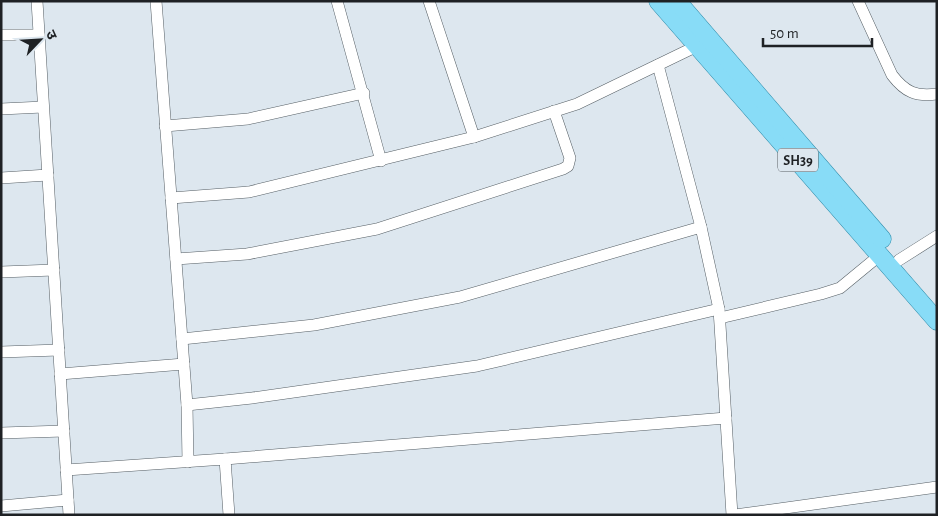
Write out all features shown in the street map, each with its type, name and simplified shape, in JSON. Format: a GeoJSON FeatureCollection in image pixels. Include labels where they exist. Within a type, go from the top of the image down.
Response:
{"type":"FeatureCollection","features":[{"type":"Feature","properties":{"kind":"main road","name":"SH39"},"geometry":{"type":"LineString","coordinates":[[658,1],[937,321]]}},
{"type":"Feature","properties":{"kind":"main road","name":"SH39"},"geometry":{"type":"LineString","coordinates":[[676,1],[937,304]]}},
{"type":"Feature","properties":{"kind":"street"},"geometry":{"type":"LineString","coordinates":[[37,1],[69,515]]}},
{"type":"Feature","properties":{"kind":"street"},"geometry":{"type":"LineString","coordinates":[[156,1],[187,405],[188,462]]}},
{"type":"Feature","properties":{"kind":"street"},"geometry":{"type":"LineString","coordinates":[[337,1],[364,93],[381,162]]}},
{"type":"Feature","properties":{"kind":"street"},"geometry":{"type":"LineString","coordinates":[[429,1],[474,137]]}},
{"type":"Feature","properties":{"kind":"street"},"geometry":{"type":"LineString","coordinates":[[858,1],[892,75],[900,86],[912,94],[923,96],[937,94]]}},
{"type":"Feature","properties":{"kind":"street"},"geometry":{"type":"LineString","coordinates":[[1,36],[39,35]]}},
{"type":"Feature","properties":{"kind":"street"},"geometry":{"type":"LineString","coordinates":[[171,198],[249,192],[381,162],[474,137],[578,104],[697,46]]}},
{"type":"Feature","properties":{"kind":"street"},"geometry":{"type":"LineString","coordinates":[[658,65],[701,227],[720,313],[734,515],[937,487]]}},
{"type":"Feature","properties":{"kind":"street"},"geometry":{"type":"LineString","coordinates":[[165,126],[248,119],[364,93]]}},
{"type":"Feature","properties":{"kind":"street"},"geometry":{"type":"LineString","coordinates":[[1,109],[44,107]]}},
{"type":"Feature","properties":{"kind":"street"},"geometry":{"type":"LineString","coordinates":[[176,259],[247,254],[376,229],[563,169],[570,162],[570,158],[554,111]]}},
{"type":"Feature","properties":{"kind":"street"},"geometry":{"type":"LineString","coordinates":[[1,178],[48,175]]}},
{"type":"Feature","properties":{"kind":"street"},"geometry":{"type":"LineString","coordinates":[[182,339],[314,325],[460,297],[701,227]]}},
{"type":"Feature","properties":{"kind":"street"},"geometry":{"type":"LineString","coordinates":[[899,260],[937,236]]}},
{"type":"Feature","properties":{"kind":"street"},"geometry":{"type":"LineString","coordinates":[[187,405],[477,366],[720,313],[821,294],[840,288],[880,255]]}},
{"type":"Feature","properties":{"kind":"street"},"geometry":{"type":"LineString","coordinates":[[1,272],[54,270]]}},
{"type":"Feature","properties":{"kind":"street"},"geometry":{"type":"LineString","coordinates":[[1,352],[59,350]]}},
{"type":"Feature","properties":{"kind":"street"},"geometry":{"type":"LineString","coordinates":[[60,374],[184,364]]}},
{"type":"Feature","properties":{"kind":"street"},"geometry":{"type":"LineString","coordinates":[[66,470],[188,462],[726,418]]}},
{"type":"Feature","properties":{"kind":"street"},"geometry":{"type":"LineString","coordinates":[[1,433],[64,431]]}},
{"type":"Feature","properties":{"kind":"street"},"geometry":{"type":"LineString","coordinates":[[225,459],[229,515]]}},
{"type":"Feature","properties":{"kind":"street"},"geometry":{"type":"LineString","coordinates":[[1,506],[68,500]]}}]}
